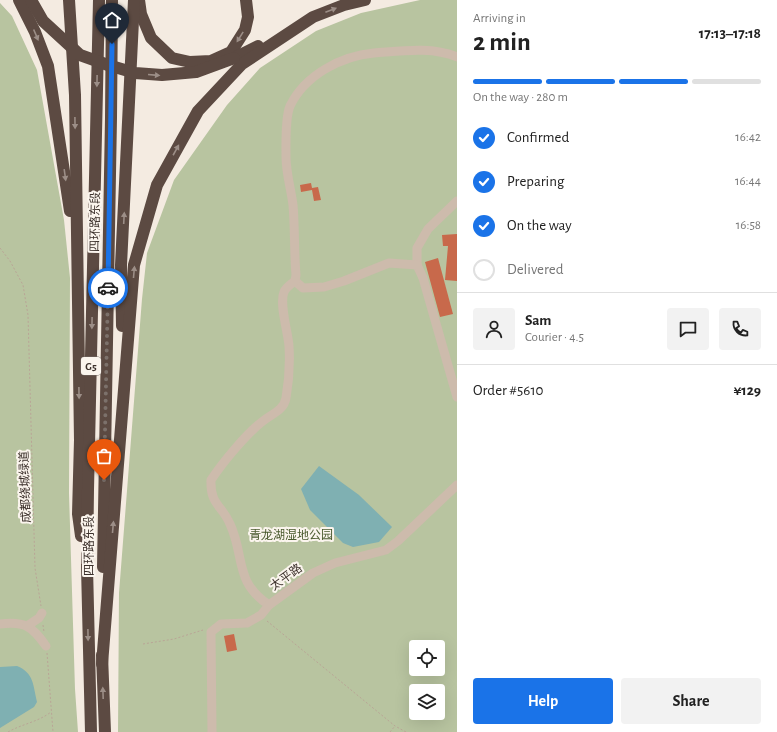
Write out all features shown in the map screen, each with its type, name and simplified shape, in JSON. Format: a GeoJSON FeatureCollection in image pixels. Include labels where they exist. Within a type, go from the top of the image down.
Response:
{"type":"FeatureCollection","features":[{"type":"Feature","properties":{"kind":"highway"},"geometry":{"type":"LineString","coordinates":[[19,0],[35,32],[48,66],[77,267]]}},
{"type":"Feature","properties":{"kind":"highway"},"geometry":{"type":"LineString","coordinates":[[31,0],[43,21],[80,55],[135,73],[162,75],[196,72],[234,58],[313,17],[344,5],[365,0]]}},
{"type":"Feature","properties":{"kind":"highway"},"geometry":{"type":"LineString","coordinates":[[69,0],[75,94],[80,440],[78,514],[88,608]]}},
{"type":"Feature","properties":{"kind":"highway","name":"四环路东段"},"geometry":{"type":"LineString","coordinates":[[91,732],[88,608],[88,490],[99,0]]}},
{"type":"Feature","properties":{"kind":"highway","name":"四环路东段"},"geometry":{"type":"LineString","coordinates":[[105,732],[102,664],[103,495],[112,118],[112,0]]}},
{"type":"Feature","properties":{"kind":"highway"},"geometry":{"type":"LineString","coordinates":[[124,397],[121,265],[134,0]]}},
{"type":"Feature","properties":{"kind":"highway"},"geometry":{"type":"LineString","coordinates":[[140,0],[141,14],[151,38],[172,58],[190,62],[211,61],[230,52],[245,30],[248,17],[246,0]]}},
{"type":"Feature","properties":{"kind":"highway"},"geometry":{"type":"LineString","coordinates":[[102,664],[134,265],[157,185],[198,111],[242,64],[313,17]]}},
{"type":"Feature","properties":{"kind":"street"},"geometry":{"type":"LineString","coordinates":[[417,265],[389,263],[344,281],[324,287],[303,288],[295,281],[292,204],[286,152],[287,125],[290,107],[302,88],[320,72],[348,58],[366,54],[407,50],[445,52],[457,58]]}},
{"type":"Feature","properties":{"kind":"street"},"geometry":{"type":"LineString","coordinates":[[457,201],[428,229],[417,248],[417,265],[423,278],[457,397]]}},
{"type":"Feature","properties":{"kind":"street"},"geometry":{"type":"LineString","coordinates":[[269,605],[257,597],[247,583],[230,522],[212,497],[210,480],[221,465],[242,442],[262,422],[282,408],[286,400],[289,346],[283,304],[284,292],[288,286],[295,281]]}},
{"type":"Feature","properties":{"kind":"street","name":"太平路"},"geometry":{"type":"LineString","coordinates":[[212,732],[212,632],[221,624],[247,623],[261,615],[269,605],[313,573],[335,563],[386,550],[398,541],[457,485]]}},
{"type":"Feature","properties":{"kind":"street"},"geometry":{"type":"LineString","coordinates":[[27,626],[39,618],[42,613]]}},
{"type":"Feature","properties":{"kind":"street"},"geometry":{"type":"LineString","coordinates":[[0,624],[23,623],[33,629],[46,646]]}},
{"type":"Feature","properties":{"kind":"path","name":"成都绕城绿道"},"geometry":{"type":"LineString","coordinates":[[0,248],[10,261],[23,285],[28,315],[35,568],[46,646],[53,732]]}},
{"type":"Feature","properties":{"kind":"path"},"geometry":{"type":"LineString","coordinates":[[261,615],[395,726],[406,732]]}},
{"type":"Feature","properties":{"kind":"path"},"geometry":{"type":"LineString","coordinates":[[143,644],[174,639],[207,628]]}},
{"type":"Feature","properties":{"kind":"path"},"geometry":{"type":"LineString","coordinates":[[8,732],[42,718],[52,712]]}},
{"type":"Feature","properties":{"kind":"path"},"geometry":{"type":"LineString","coordinates":[[390,732],[395,726]]}},
{"type":"Feature","properties":{"kind":"green space","name":"青龙湖湿地公园"},"geometry":{"type":"Polygon","coordinates":[[[420,0],[457,0],[457,732],[118,732],[119,593],[142,299],[147,253],[174,180],[227,105],[260,68],[316,31],[361,13],[420,0]]]}},
{"type":"Feature","properties":{"kind":"green space"},"geometry":{"type":"Polygon","coordinates":[[[0,3],[12,16],[37,70],[64,220],[70,278],[69,493],[75,689],[78,732],[0,732],[0,3]]]}},
{"type":"Feature","properties":{"kind":"water"},"geometry":{"type":"Polygon","coordinates":[[[319,466],[359,495],[392,527],[379,542],[353,547],[343,543],[310,510],[301,489],[319,466]]]}},
{"type":"Feature","properties":{"kind":"water"},"geometry":{"type":"Polygon","coordinates":[[[17,666],[27,672],[30,676],[37,702],[34,707],[0,728],[0,667],[17,666]]]}},
{"type":"Feature","properties":{"kind":"building"},"geometry":{"type":"Polygon","coordinates":[[[311,183],[312,188],[318,187],[321,200],[314,201],[312,190],[301,192],[300,185],[311,183]]]}},
{"type":"Feature","properties":{"kind":"building"},"geometry":{"type":"Polygon","coordinates":[[[457,234],[457,281],[445,280],[448,246],[443,246],[442,235],[457,234]]]}},
{"type":"Feature","properties":{"kind":"building"},"geometry":{"type":"Polygon","coordinates":[[[438,258],[453,314],[440,317],[425,262],[438,258]]]}},
{"type":"Feature","properties":{"kind":"building"},"geometry":{"type":"Polygon","coordinates":[[[234,634],[237,650],[227,652],[224,636],[234,634]]]}},
{"type":"Feature","properties":{"kind":"way so far"},"geometry":{"type":"LineString","coordinates":[[104,480],[108,288]]}},
{"type":"Feature","properties":{"kind":"route"},"geometry":{"type":"LineString","coordinates":[[108,288],[112,118],[112,44]]}}]}
